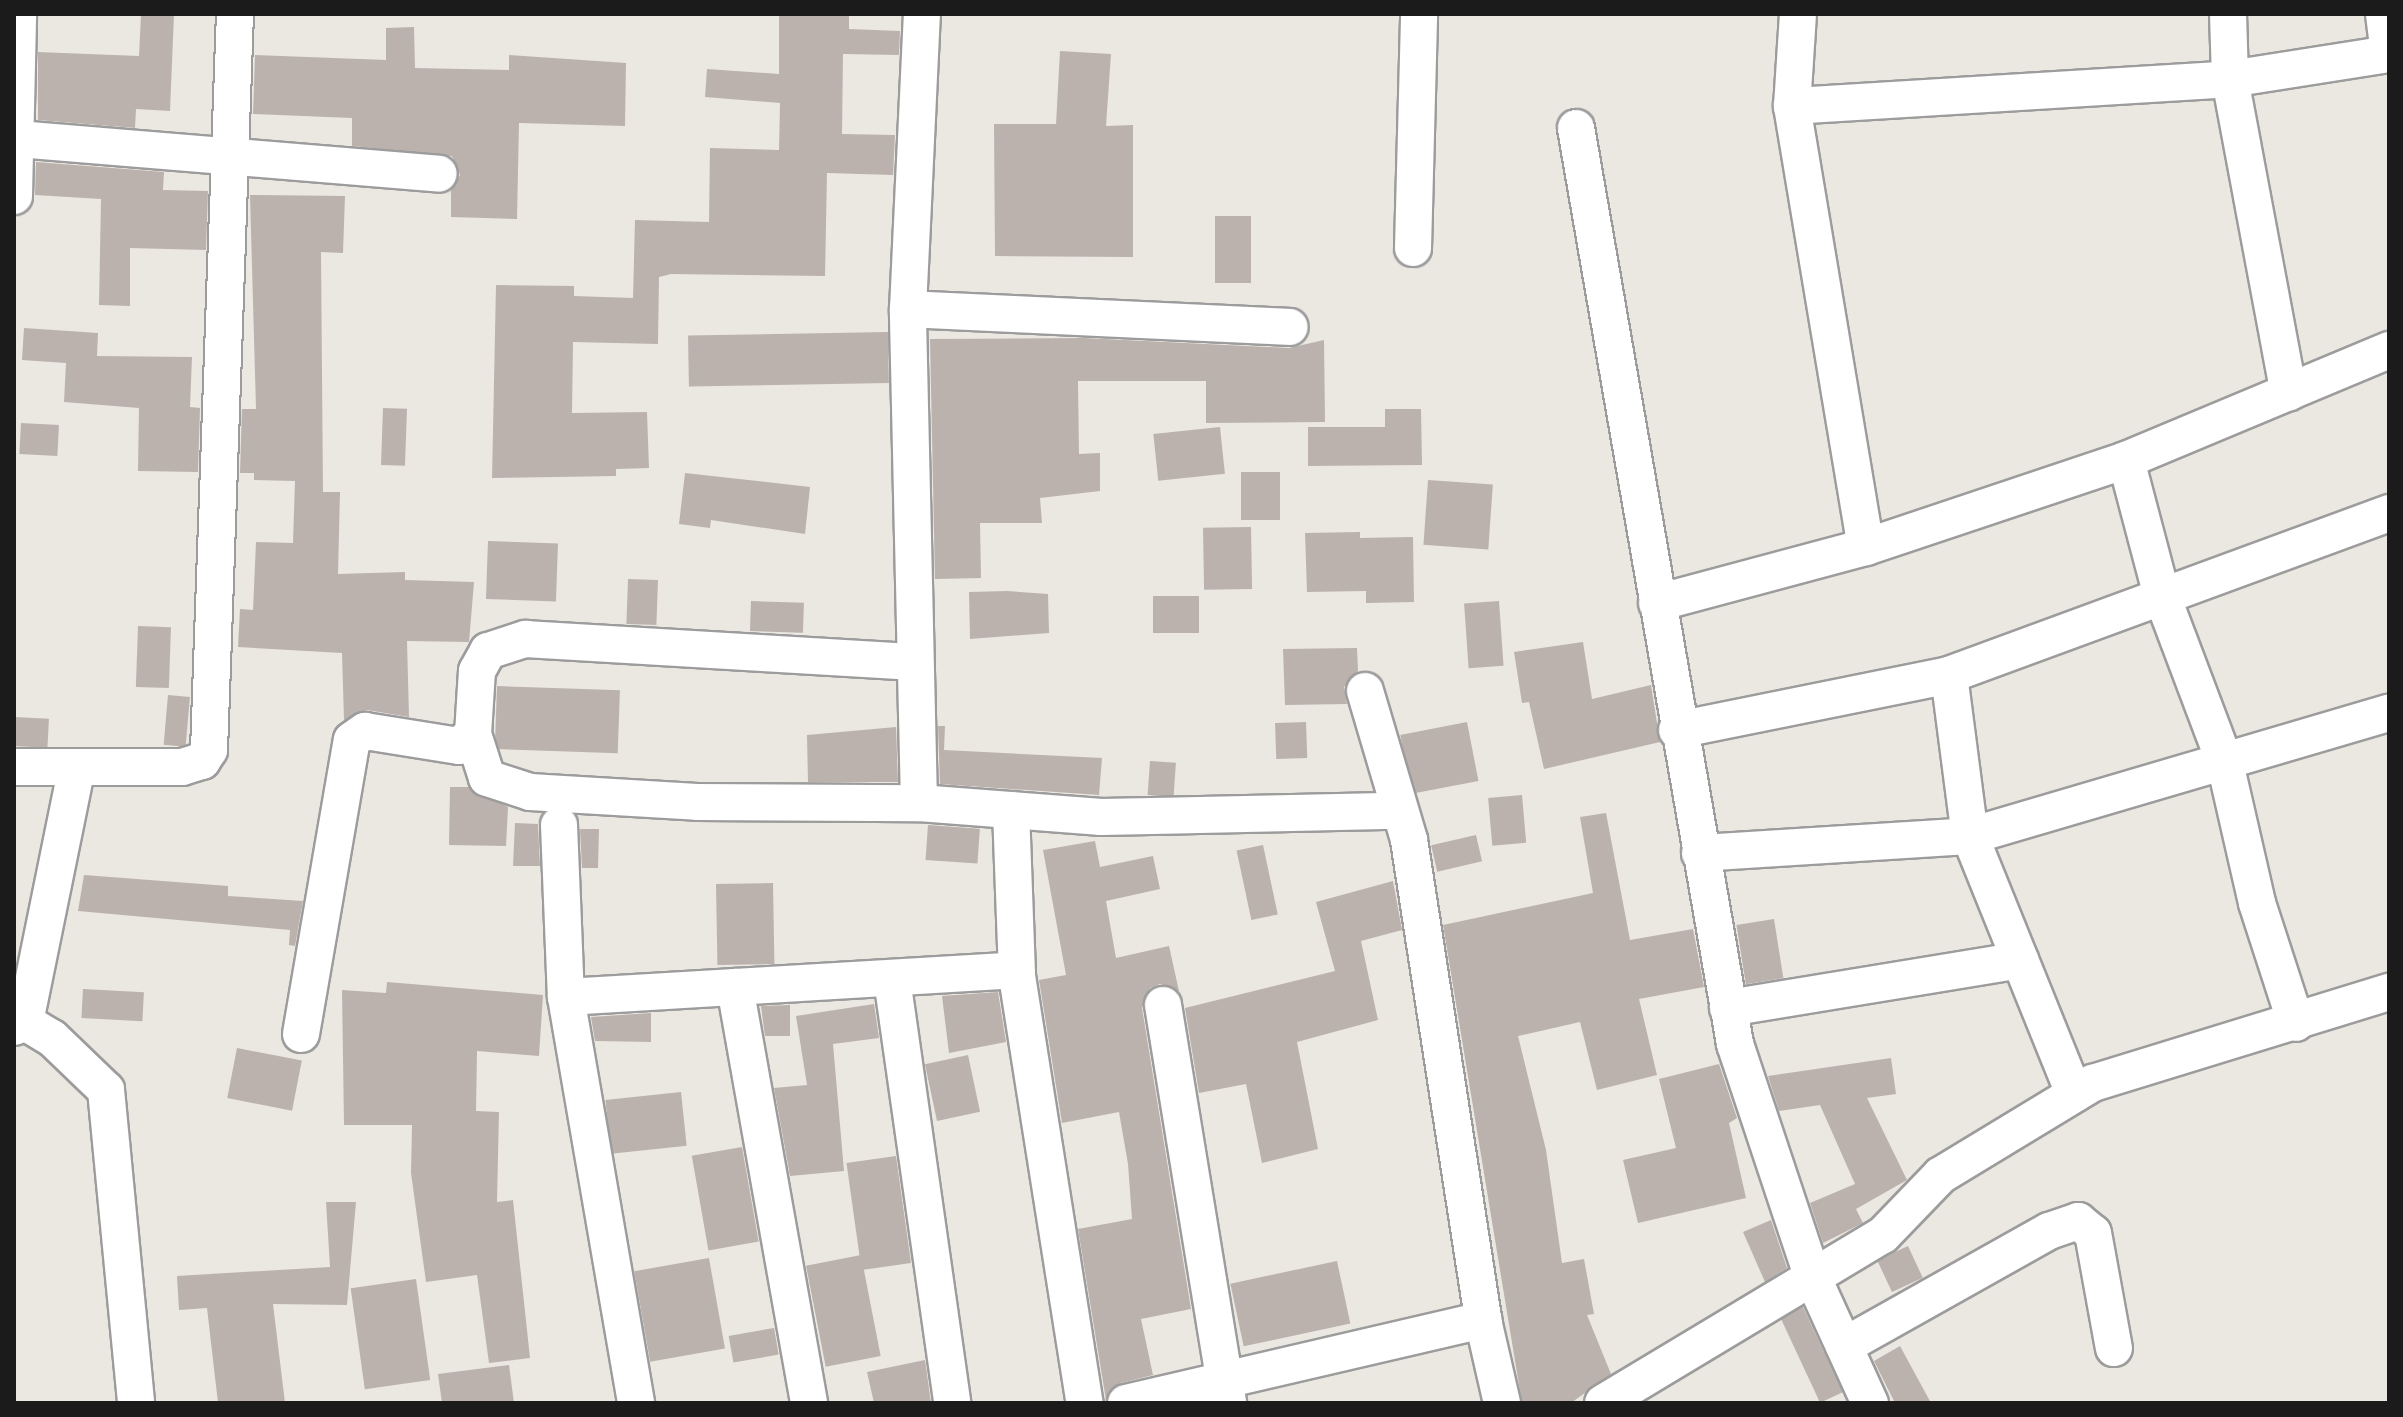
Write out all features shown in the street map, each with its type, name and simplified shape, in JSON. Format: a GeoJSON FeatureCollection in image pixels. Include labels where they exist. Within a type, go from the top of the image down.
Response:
{"type":"FeatureCollection","features":[{"type":"Feature","properties":{"kind":"street"},"geometry":{"type":"LineString","coordinates":[[14,196],[18,14]]}},
{"type":"Feature","properties":{"kind":"street"},"geometry":{"type":"LineString","coordinates":[[14,767],[76,771],[182,767],[202,761],[209,750],[235,14]]}},
{"type":"Feature","properties":{"kind":"street"},"geometry":{"type":"LineString","coordinates":[[919,803],[908,309],[922,14]]}},
{"type":"Feature","properties":{"kind":"street"},"geometry":{"type":"LineString","coordinates":[[1413,248],[1419,14]]}},
{"type":"Feature","properties":{"kind":"street"},"geometry":{"type":"LineString","coordinates":[[1798,14],[1792,106],[1866,547]]}},
{"type":"Feature","properties":{"kind":"street"},"geometry":{"type":"LineString","coordinates":[[2228,14],[2230,79],[2289,393]]}},
{"type":"Feature","properties":{"kind":"street"},"geometry":{"type":"LineString","coordinates":[[1792,106],[2230,79],[2389,54],[2384,14]]}},
{"type":"Feature","properties":{"kind":"street"},"geometry":{"type":"LineString","coordinates":[[1576,128],[1677,730],[1728,1008],[1812,1276],[1870,1403]]}},
{"type":"Feature","properties":{"kind":"street"},"geometry":{"type":"LineString","coordinates":[[17,139],[230,154],[439,174]]}},
{"type":"Feature","properties":{"kind":"street"},"geometry":{"type":"LineString","coordinates":[[908,309],[1290,327]]}},
{"type":"Feature","properties":{"kind":"street"},"geometry":{"type":"LineString","coordinates":[[1657,603],[1866,547],[2126,460],[2389,350]]}},
{"type":"Feature","properties":{"kind":"street"},"geometry":{"type":"LineString","coordinates":[[2126,460],[2162,596],[2225,763],[2257,903],[2296,1023]]}},
{"type":"Feature","properties":{"kind":"street"},"geometry":{"type":"LineString","coordinates":[[1677,730],[1949,675],[2389,513]]}},
{"type":"Feature","properties":{"kind":"street"},"geometry":{"type":"LineString","coordinates":[[914,662],[526,639],[488,651],[477,671],[473,734],[487,778],[510,789],[697,802],[919,803],[1101,817],[1396,811]]}},
{"type":"Feature","properties":{"kind":"street"},"geometry":{"type":"LineString","coordinates":[[1949,675],[1970,836],[2074,1094]]}},
{"type":"Feature","properties":{"kind":"street"},"geometry":{"type":"LineString","coordinates":[[1365,691],[1396,811],[1411,855],[1483,1320],[1502,1403]]}},
{"type":"Feature","properties":{"kind":"street"},"geometry":{"type":"LineString","coordinates":[[1700,853],[1970,836],[2389,713]]}},
{"type":"Feature","properties":{"kind":"street"},"geometry":{"type":"LineString","coordinates":[[301,1034],[352,740],[365,731],[443,748],[473,734]]}},
{"type":"Feature","properties":{"kind":"street"},"geometry":{"type":"LineString","coordinates":[[76,771],[19,1025],[85,1066],[106,1090],[136,1403]]}},
{"type":"Feature","properties":{"kind":"street"},"geometry":{"type":"LineString","coordinates":[[1011,810],[1017,976],[1085,1403]]}},
{"type":"Feature","properties":{"kind":"street"},"geometry":{"type":"LineString","coordinates":[[559,825],[566,997],[636,1403]]}},
{"type":"Feature","properties":{"kind":"street"},"geometry":{"type":"LineString","coordinates":[[1728,1008],[2020,960]]}},
{"type":"Feature","properties":{"kind":"street"},"geometry":{"type":"LineString","coordinates":[[566,997],[1005,971],[1017,976]]}},
{"type":"Feature","properties":{"kind":"street"},"geometry":{"type":"LineString","coordinates":[[892,979],[952,1403]]}},
{"type":"Feature","properties":{"kind":"street"},"geometry":{"type":"LineString","coordinates":[[735,987],[809,1403]]}},
{"type":"Feature","properties":{"kind":"street"},"geometry":{"type":"LineString","coordinates":[[1603,1403],[1883,1235],[1941,1175],[2074,1094],[2389,992]]}},
{"type":"Feature","properties":{"kind":"street"},"geometry":{"type":"LineString","coordinates":[[1163,1005],[1225,1391]]}},
{"type":"Feature","properties":{"kind":"street"},"geometry":{"type":"LineString","coordinates":[[1844,1346],[2049,1231],[2078,1221],[2093,1233],[2114,1348]]}},
{"type":"Feature","properties":{"kind":"street"},"geometry":{"type":"LineString","coordinates":[[1126,1403],[1225,1391],[1483,1320]]}},
{"type":"Feature","properties":{"kind":"building"},"geometry":{"type":"Polygon","coordinates":[[[141,14],[174,14],[170,111],[136,109],[135,128],[38,120],[38,52],[139,56],[141,14]]]}},
{"type":"Feature","properties":{"kind":"building"},"geometry":{"type":"Polygon","coordinates":[[[779,14],[849,14],[849,29],[900,31],[899,55],[843,54],[842,134],[895,135],[893,175],[827,173],[825,276],[671,274],[659,277],[658,344],[573,342],[572,413],[647,412],[649,468],[616,469],[616,476],[492,478],[496,285],[574,286],[574,296],[633,298],[635,220],[709,222],[710,148],[779,150],[780,103],[705,97],[707,69],[779,74],[779,14]]]}},
{"type":"Feature","properties":{"kind":"building"},"geometry":{"type":"Polygon","coordinates":[[[414,27],[415,68],[509,70],[509,55],[626,63],[625,126],[519,123],[517,219],[451,217],[451,190],[460,175],[452,156],[352,146],[352,118],[253,114],[255,55],[386,60],[386,28],[414,27]]]}},
{"type":"Feature","properties":{"kind":"building"},"geometry":{"type":"Polygon","coordinates":[[[1060,51],[1111,54],[1106,126],[1133,125],[1133,257],[995,256],[994,124],[1056,124],[1060,51]]]}},
{"type":"Feature","properties":{"kind":"building"},"geometry":{"type":"Polygon","coordinates":[[[36,162],[164,172],[163,190],[208,191],[206,250],[130,248],[130,306],[99,305],[101,199],[35,195],[36,162]]]}},
{"type":"Feature","properties":{"kind":"building"},"geometry":{"type":"Polygon","coordinates":[[[250,195],[345,196],[343,253],[321,252],[323,492],[340,492],[338,574],[405,572],[405,580],[474,582],[469,642],[407,641],[409,717],[367,710],[344,720],[342,653],[238,647],[240,609],[253,610],[256,542],[293,543],[295,481],[254,480],[254,473],[240,473],[242,409],[256,409],[250,195]]]}},
{"type":"Feature","properties":{"kind":"building"},"geometry":{"type":"Polygon","coordinates":[[[1215,216],[1251,216],[1251,283],[1215,283],[1215,216]]]}},
{"type":"Feature","properties":{"kind":"building"},"geometry":{"type":"Polygon","coordinates":[[[24,328],[98,333],[97,356],[192,357],[190,407],[200,408],[198,472],[138,471],[139,408],[64,402],[66,363],[22,360],[24,328]]]}},
{"type":"Feature","properties":{"kind":"building"},"geometry":{"type":"Polygon","coordinates":[[[888,332],[889,383],[689,386],[688,335],[888,332]]]}},
{"type":"Feature","properties":{"kind":"building"},"geometry":{"type":"Polygon","coordinates":[[[1083,338],[1289,348],[1324,340],[1325,422],[1206,423],[1206,381],[1078,381],[1079,454],[1100,453],[1100,491],[1040,498],[1042,523],[980,523],[981,578],[935,579],[930,339],[1083,338]]]}},
{"type":"Feature","properties":{"kind":"building"},"geometry":{"type":"Polygon","coordinates":[[[383,408],[407,409],[405,466],[381,465],[383,408]]]}},
{"type":"Feature","properties":{"kind":"building"},"geometry":{"type":"Polygon","coordinates":[[[1385,409],[1421,409],[1422,465],[1308,466],[1308,427],[1385,427],[1385,409]]]}},
{"type":"Feature","properties":{"kind":"building"},"geometry":{"type":"Polygon","coordinates":[[[21,423],[59,425],[57,456],[19,454],[21,423]]]}},
{"type":"Feature","properties":{"kind":"building"},"geometry":{"type":"Polygon","coordinates":[[[1220,427],[1225,474],[1158,481],[1153,434],[1220,427]]]}},
{"type":"Feature","properties":{"kind":"building"},"geometry":{"type":"Polygon","coordinates":[[[1241,472],[1280,472],[1280,520],[1241,520],[1241,472]]]}},
{"type":"Feature","properties":{"kind":"building"},"geometry":{"type":"Polygon","coordinates":[[[685,473],[810,487],[805,534],[711,520],[710,528],[679,524],[685,473]]]}},
{"type":"Feature","properties":{"kind":"building"},"geometry":{"type":"Polygon","coordinates":[[[1428,480],[1493,485],[1488,549],[1423,545],[1428,480]]]}},
{"type":"Feature","properties":{"kind":"building"},"geometry":{"type":"Polygon","coordinates":[[[1251,527],[1252,589],[1204,590],[1203,528],[1251,527]]]}},
{"type":"Feature","properties":{"kind":"building"},"geometry":{"type":"Polygon","coordinates":[[[1360,532],[1360,538],[1413,537],[1414,602],[1366,603],[1366,591],[1307,592],[1305,533],[1360,532]]]}},
{"type":"Feature","properties":{"kind":"building"},"geometry":{"type":"Polygon","coordinates":[[[488,541],[558,543],[556,601],[486,599],[488,541]]]}},
{"type":"Feature","properties":{"kind":"building"},"geometry":{"type":"Polygon","coordinates":[[[628,579],[658,580],[656,625],[626,624],[628,579]]]}},
{"type":"Feature","properties":{"kind":"building"},"geometry":{"type":"Polygon","coordinates":[[[969,592],[1048,594],[1049,633],[970,639],[969,592]]]}},
{"type":"Feature","properties":{"kind":"building"},"geometry":{"type":"Polygon","coordinates":[[[1153,596],[1199,596],[1199,633],[1153,633],[1153,596]]]}},
{"type":"Feature","properties":{"kind":"building"},"geometry":{"type":"Polygon","coordinates":[[[751,601],[804,603],[803,633],[750,631],[751,601]]]}},
{"type":"Feature","properties":{"kind":"building"},"geometry":{"type":"Polygon","coordinates":[[[1499,601],[1504,666],[1469,668],[1464,603],[1499,601]]]}},
{"type":"Feature","properties":{"kind":"building"},"geometry":{"type":"Polygon","coordinates":[[[138,626],[171,627],[169,688],[136,687],[138,626]]]}},
{"type":"Feature","properties":{"kind":"building"},"geometry":{"type":"Polygon","coordinates":[[[1583,642],[1592,699],[1651,685],[1660,742],[1544,769],[1529,702],[1522,703],[1514,652],[1583,642]]]}},
{"type":"Feature","properties":{"kind":"building"},"geometry":{"type":"Polygon","coordinates":[[[1357,648],[1358,671],[1344,687],[1347,704],[1285,705],[1283,649],[1357,648]]]}},
{"type":"Feature","properties":{"kind":"building"},"geometry":{"type":"Polygon","coordinates":[[[497,686],[620,690],[618,753],[495,749],[497,686]]]}},
{"type":"Feature","properties":{"kind":"building"},"geometry":{"type":"Polygon","coordinates":[[[168,695],[190,697],[186,747],[164,745],[168,695]]]}},
{"type":"Feature","properties":{"kind":"building"},"geometry":{"type":"Polygon","coordinates":[[[14,717],[49,719],[47,748],[14,746],[14,717]]]}},
{"type":"Feature","properties":{"kind":"building"},"geometry":{"type":"Polygon","coordinates":[[[1306,722],[1307,758],[1276,759],[1275,723],[1306,722]]]}},
{"type":"Feature","properties":{"kind":"building"},"geometry":{"type":"Polygon","coordinates":[[[1467,722],[1478,781],[1412,794],[1400,735],[1467,722]]]}},
{"type":"Feature","properties":{"kind":"building"},"geometry":{"type":"Polygon","coordinates":[[[938,726],[945,726],[944,750],[1102,758],[1099,795],[940,784],[938,726]]]}},
{"type":"Feature","properties":{"kind":"building"},"geometry":{"type":"Polygon","coordinates":[[[896,727],[898,782],[808,782],[807,735],[896,727]]]}},
{"type":"Feature","properties":{"kind":"building"},"geometry":{"type":"Polygon","coordinates":[[[1150,761],[1176,763],[1174,797],[1148,795],[1150,761]]]}},
{"type":"Feature","properties":{"kind":"building"},"geometry":{"type":"Polygon","coordinates":[[[450,787],[469,787],[508,807],[506,846],[449,845],[450,787]]]}},
{"type":"Feature","properties":{"kind":"building"},"geometry":{"type":"Polygon","coordinates":[[[1522,795],[1526,843],[1492,846],[1488,798],[1522,795]]]}},
{"type":"Feature","properties":{"kind":"building"},"geometry":{"type":"Polygon","coordinates":[[[1606,813],[1630,940],[1693,929],[1704,987],[1639,999],[1657,1075],[1597,1090],[1580,1022],[1518,1036],[1546,1150],[1562,1263],[1584,1259],[1594,1314],[1587,1315],[1611,1374],[1571,1403],[1522,1403],[1443,925],[1593,893],[1580,817],[1606,813]]]}},
{"type":"Feature","properties":{"kind":"building"},"geometry":{"type":"Polygon","coordinates":[[[515,823],[538,824],[540,866],[513,866],[515,823]]]}},
{"type":"Feature","properties":{"kind":"building"},"geometry":{"type":"Polygon","coordinates":[[[928,825],[980,829],[977,864],[926,860],[928,825]]]}},
{"type":"Feature","properties":{"kind":"building"},"geometry":{"type":"Polygon","coordinates":[[[580,829],[599,829],[598,868],[582,868],[580,829]]]}},
{"type":"Feature","properties":{"kind":"building"},"geometry":{"type":"Polygon","coordinates":[[[1476,835],[1482,861],[1437,872],[1431,845],[1476,835]]]}},
{"type":"Feature","properties":{"kind":"building"},"geometry":{"type":"Polygon","coordinates":[[[1095,841],[1100,867],[1153,856],[1160,889],[1106,901],[1116,958],[1169,946],[1179,991],[1160,984],[1150,988],[1142,1008],[1191,1309],[1141,1319],[1153,1375],[1121,1383],[1106,1400],[1078,1229],[1132,1219],[1128,1164],[1119,1112],[1062,1123],[1039,980],[1066,975],[1043,850],[1095,841]]]}},
{"type":"Feature","properties":{"kind":"building"},"geometry":{"type":"Polygon","coordinates":[[[1263,845],[1278,914],[1251,920],[1237,851],[1263,845]]]}},
{"type":"Feature","properties":{"kind":"building"},"geometry":{"type":"Polygon","coordinates":[[[84,875],[228,886],[228,896],[303,901],[295,946],[289,945],[290,930],[78,911],[84,875]]]}},
{"type":"Feature","properties":{"kind":"building"},"geometry":{"type":"Polygon","coordinates":[[[1393,881],[1402,930],[1361,941],[1378,1020],[1297,1042],[1318,1149],[1262,1163],[1246,1084],[1199,1093],[1185,1008],[1335,971],[1316,902],[1393,881]]]}},
{"type":"Feature","properties":{"kind":"building"},"geometry":{"type":"Polygon","coordinates":[[[773,883],[774,964],[717,965],[716,884],[773,883]]]}},
{"type":"Feature","properties":{"kind":"building"},"geometry":{"type":"Polygon","coordinates":[[[1774,919],[1783,978],[1746,984],[1736,925],[1774,919]]]}},
{"type":"Feature","properties":{"kind":"building"},"geometry":{"type":"Polygon","coordinates":[[[387,982],[543,995],[539,1056],[477,1051],[476,1111],[499,1112],[497,1202],[513,1200],[530,1358],[489,1363],[477,1275],[426,1282],[411,1173],[412,1125],[344,1125],[342,990],[386,993],[387,982]]]}},
{"type":"Feature","properties":{"kind":"building"},"geometry":{"type":"Polygon","coordinates":[[[83,989],[144,992],[142,1021],[81,1018],[83,989]]]}},
{"type":"Feature","properties":{"kind":"building"},"geometry":{"type":"Polygon","coordinates":[[[998,992],[1006,1042],[949,1053],[942,996],[998,992]]]}},
{"type":"Feature","properties":{"kind":"building"},"geometry":{"type":"Polygon","coordinates":[[[874,1004],[879,1038],[833,1044],[844,1171],[790,1176],[774,1088],[807,1085],[796,1016],[874,1004]]]}},
{"type":"Feature","properties":{"kind":"building"},"geometry":{"type":"Polygon","coordinates":[[[790,1005],[790,1036],[765,1036],[761,1006],[790,1005]]]}},
{"type":"Feature","properties":{"kind":"building"},"geometry":{"type":"Polygon","coordinates":[[[651,1013],[651,1042],[595,1041],[591,1017],[651,1013]]]}},
{"type":"Feature","properties":{"kind":"building"},"geometry":{"type":"Polygon","coordinates":[[[237,1048],[302,1061],[292,1111],[227,1098],[237,1048]]]}},
{"type":"Feature","properties":{"kind":"building"},"geometry":{"type":"Polygon","coordinates":[[[968,1055],[980,1112],[937,1121],[925,1064],[968,1055]]]}},
{"type":"Feature","properties":{"kind":"building"},"geometry":{"type":"Polygon","coordinates":[[[1891,1058],[1896,1094],[1867,1098],[1907,1180],[1856,1209],[1863,1223],[1823,1243],[1810,1203],[1855,1184],[1820,1105],[1779,1111],[1768,1076],[1891,1058]]]}},
{"type":"Feature","properties":{"kind":"building"},"geometry":{"type":"Polygon","coordinates":[[[1719,1064],[1737,1118],[1729,1123],[1746,1198],[1638,1223],[1623,1160],[1676,1148],[1659,1079],[1719,1064]]]}},
{"type":"Feature","properties":{"kind":"building"},"geometry":{"type":"Polygon","coordinates":[[[681,1092],[687,1146],[611,1154],[605,1100],[681,1092]]]}},
{"type":"Feature","properties":{"kind":"building"},"geometry":{"type":"Polygon","coordinates":[[[742,1147],[759,1242],[708,1250],[692,1156],[742,1147]]]}},
{"type":"Feature","properties":{"kind":"building"},"geometry":{"type":"Polygon","coordinates":[[[896,1156],[911,1263],[862,1270],[846,1163],[896,1156]]]}},
{"type":"Feature","properties":{"kind":"building"},"geometry":{"type":"Polygon","coordinates":[[[326,1202],[356,1202],[347,1305],[273,1304],[285,1403],[218,1403],[207,1308],[179,1310],[177,1276],[330,1267],[326,1202]]]}},
{"type":"Feature","properties":{"kind":"building"},"geometry":{"type":"Polygon","coordinates":[[[1771,1220],[1787,1268],[1765,1282],[1743,1232],[1771,1220]]]}},
{"type":"Feature","properties":{"kind":"building"},"geometry":{"type":"Polygon","coordinates":[[[1908,1246],[1923,1278],[1892,1292],[1877,1260],[1908,1246]]]}},
{"type":"Feature","properties":{"kind":"building"},"geometry":{"type":"Polygon","coordinates":[[[861,1255],[881,1356],[826,1367],[806,1266],[861,1255]]]}},
{"type":"Feature","properties":{"kind":"building"},"geometry":{"type":"Polygon","coordinates":[[[709,1258],[725,1349],[650,1362],[634,1271],[709,1258]]]}},
{"type":"Feature","properties":{"kind":"building"},"geometry":{"type":"Polygon","coordinates":[[[1337,1261],[1350,1324],[1244,1346],[1230,1284],[1337,1261]]]}},
{"type":"Feature","properties":{"kind":"building"},"geometry":{"type":"Polygon","coordinates":[[[416,1279],[430,1380],[365,1389],[351,1288],[416,1279]]]}},
{"type":"Feature","properties":{"kind":"building"},"geometry":{"type":"Polygon","coordinates":[[[1803,1307],[1843,1392],[1820,1403],[1780,1318],[1803,1307]]]}},
{"type":"Feature","properties":{"kind":"building"},"geometry":{"type":"Polygon","coordinates":[[[774,1328],[779,1355],[733,1363],[729,1336],[774,1328]]]}},
{"type":"Feature","properties":{"kind":"building"},"geometry":{"type":"Polygon","coordinates":[[[1900,1346],[1931,1403],[1895,1403],[1874,1361],[1900,1346]]]}},
{"type":"Feature","properties":{"kind":"building"},"geometry":{"type":"Polygon","coordinates":[[[925,1360],[931,1403],[874,1403],[867,1372],[925,1360]]]}},
{"type":"Feature","properties":{"kind":"building"},"geometry":{"type":"Polygon","coordinates":[[[509,1365],[514,1403],[442,1403],[438,1374],[509,1365]]]}}]}
